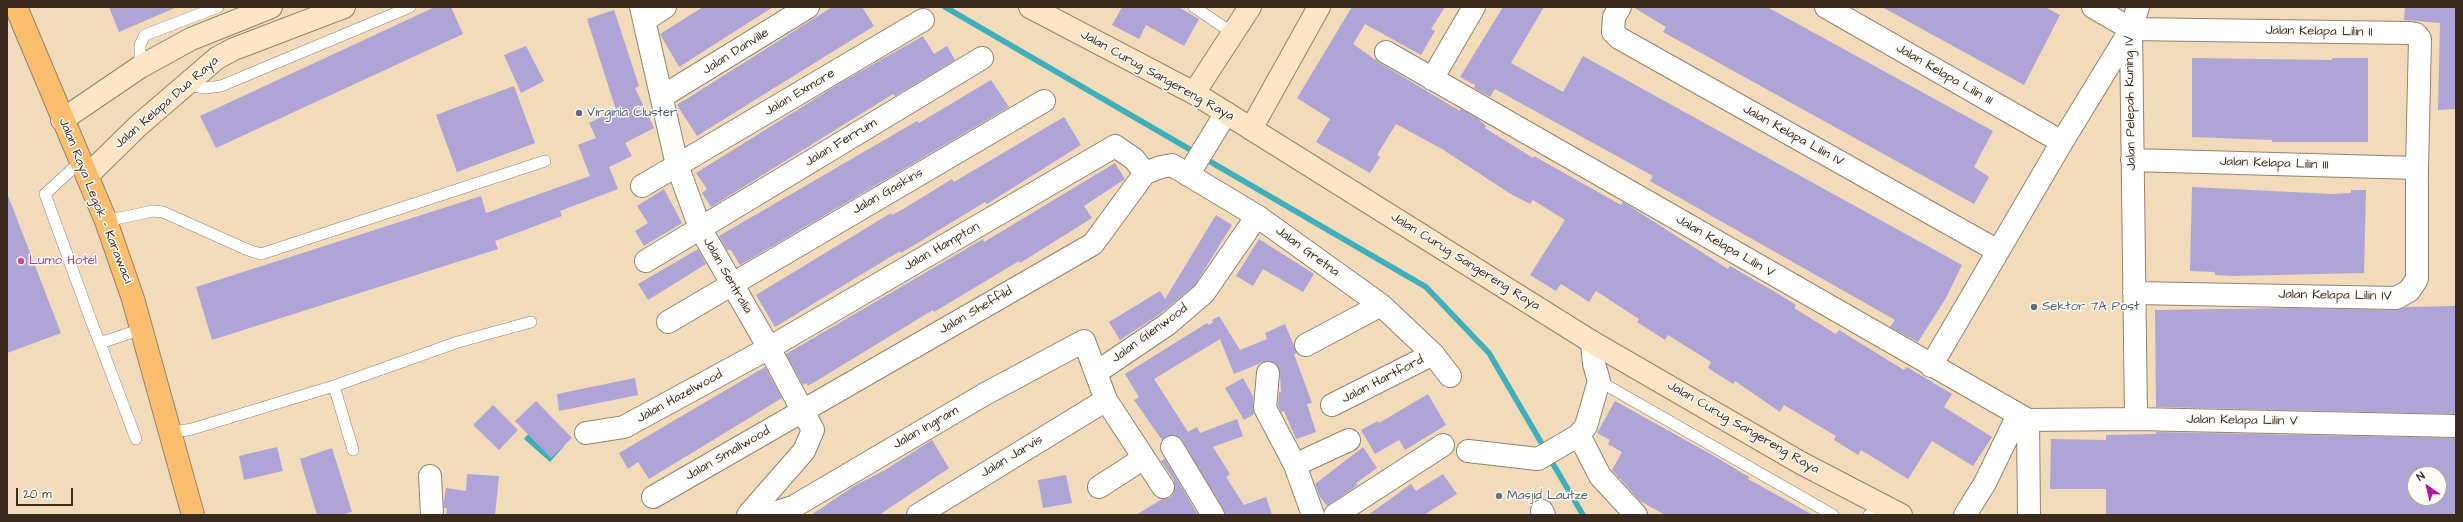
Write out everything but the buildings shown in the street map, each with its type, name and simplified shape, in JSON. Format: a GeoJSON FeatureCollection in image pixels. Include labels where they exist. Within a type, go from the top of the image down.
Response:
{"type":"FeatureCollection","features":[{"type":"Feature","properties":{"kind":"main road","name":"Jalan Raya Legok - Karawaci"},"geometry":{"type":"LineString","coordinates":[[16,7],[62,120],[106,221],[142,329],[193,515]]}},
{"type":"Feature","properties":{"kind":"main road"},"geometry":{"type":"LineString","coordinates":[[62,120],[140,68],[191,39],[271,7]]}},
{"type":"Feature","properties":{"kind":"main road","name":"Jalan Kelapa Dua Raya"},"geometry":{"type":"LineString","coordinates":[[84,169],[203,69],[234,49],[344,7]]}},
{"type":"Feature","properties":{"kind":"main road","name":"Jalan Curug Sangereng Raya"},"geometry":{"type":"LineString","coordinates":[[1030,7],[1194,93],[1223,118],[1251,129],[1592,342],[1801,462],[1885,513]]}},
{"type":"Feature","properties":{"kind":"main road"},"geometry":{"type":"LineString","coordinates":[[1194,93],[1234,34],[1250,7]]}},
{"type":"Feature","properties":{"kind":"main road"},"geometry":{"type":"LineString","coordinates":[[1251,129],[1319,7]]}},
{"type":"Feature","properties":{"kind":"main road"},"geometry":{"type":"LineString","coordinates":[[191,39],[203,69]]}},
{"type":"Feature","properties":{"kind":"street"},"geometry":{"type":"LineString","coordinates":[[643,13],[665,7]]}},
{"type":"Feature","properties":{"kind":"street","name":"Jalan Danville"},"geometry":{"type":"LineString","coordinates":[[663,96],[808,7]]}},
{"type":"Feature","properties":{"kind":"street"},"geometry":{"type":"LineString","coordinates":[[1432,79],[1474,7]]}},
{"type":"Feature","properties":{"kind":"street","name":"Jalan Kelapa Lilin IV"},"geometry":{"type":"LineString","coordinates":[[1620,7],[1614,17],[1613,32],[1619,38],[1998,251]]}},
{"type":"Feature","properties":{"kind":"street","name":"Jalan Kelapa Lilin III"},"geometry":{"type":"LineString","coordinates":[[1826,7],[2062,142]]}},
{"type":"Feature","properties":{"kind":"street","name":"Jalan Kelapa Lilin II"},"geometry":{"type":"LineString","coordinates":[[2093,7],[2131,29],[2416,34],[2420,39],[2417,168]]}},
{"type":"Feature","properties":{"kind":"street"},"geometry":{"type":"LineString","coordinates":[[2131,29],[2138,7]]}},
{"type":"Feature","properties":{"kind":"street","name":"Jalan Sentralia"},"geometry":{"type":"LineString","coordinates":[[643,13],[663,96],[677,165],[700,228],[769,348],[813,430],[804,451],[748,515]]}},
{"type":"Feature","properties":{"kind":"street","name":"Jalan Exmore"},"geometry":{"type":"LineString","coordinates":[[642,186],[923,20]]}},
{"type":"Feature","properties":{"kind":"street","name":"Jalan Pelepah Kuning IV"},"geometry":{"type":"LineString","coordinates":[[1931,366],[2062,142],[2131,29]]}},
{"type":"Feature","properties":{"kind":"street","name":"Jalan Pelepah Kuning IV"},"geometry":{"type":"LineString","coordinates":[[2131,29],[2136,419]]}},
{"type":"Feature","properties":{"kind":"street","name":"Jalan Kelapa Lilin V"},"geometry":{"type":"LineString","coordinates":[[1386,52],[2023,418],[2456,426]]}},
{"type":"Feature","properties":{"kind":"street","name":"Jalan Ferrum"},"geometry":{"type":"LineString","coordinates":[[646,261],[982,58]]}},
{"type":"Feature","properties":{"kind":"street","name":"Jalan Gaskins"},"geometry":{"type":"LineString","coordinates":[[668,322],[1044,101]]}},
{"type":"Feature","properties":{"kind":"street"},"geometry":{"type":"LineString","coordinates":[[1193,167],[1223,118]]}},
{"type":"Feature","properties":{"kind":"street","name":"Jalan Hampton"},"geometry":{"type":"LineString","coordinates":[[769,348],[1115,146],[1134,159],[1145,174]]}},
{"type":"Feature","properties":{"kind":"street","name":"Jalan Kelapa Lilin III"},"geometry":{"type":"LineString","coordinates":[[2132,160],[2417,168]]}},
{"type":"Feature","properties":{"kind":"street","name":"Jalan Gretna"},"geometry":{"type":"LineString","coordinates":[[1145,174],[1161,167],[1172,165],[1193,167],[1380,305],[1433,354],[1450,376]]}},
{"type":"Feature","properties":{"kind":"street","name":"Jalan Kelapa Lilin IV"},"geometry":{"type":"LineString","coordinates":[[2134,293],[2396,298],[2409,291],[2417,279],[2417,168]]}},
{"type":"Feature","properties":{"kind":"street","name":"Jalan Sheffild"},"geometry":{"type":"LineString","coordinates":[[803,410],[1093,244],[1130,192],[1145,174]]}},
{"type":"Feature","properties":{"kind":"street","name":"Jalan Glenwood"},"geometry":{"type":"LineString","coordinates":[[1097,372],[1168,324],[1204,293],[1258,216]]}},
{"type":"Feature","properties":{"kind":"street"},"geometry":{"type":"LineString","coordinates":[[1306,346],[1380,305]]}},
{"type":"Feature","properties":{"kind":"street","name":"Jalan Ingram"},"geometry":{"type":"LineString","coordinates":[[768,515],[792,506],[985,394],[1084,341],[1097,372]]}},
{"type":"Feature","properties":{"kind":"street"},"geometry":{"type":"LineString","coordinates":[[1468,452],[1538,459],[1572,440],[1586,426],[1599,381],[1594,364],[1592,342]]}},
{"type":"Feature","properties":{"kind":"street","name":"Jalan Hazelwood"},"geometry":{"type":"LineString","coordinates":[[586,433],[624,427],[769,348]]}},
{"type":"Feature","properties":{"kind":"street","name":"Jalan Hartford"},"geometry":{"type":"LineString","coordinates":[[1332,405],[1433,354]]}},
{"type":"Feature","properties":{"kind":"street"},"geometry":{"type":"LineString","coordinates":[[1097,372],[1106,400],[1164,487]]}},
{"type":"Feature","properties":{"kind":"street"},"geometry":{"type":"LineString","coordinates":[[1268,373],[1265,408],[1295,465],[1313,515]]}},
{"type":"Feature","properties":{"kind":"street","name":"Jalan Jarvis"},"geometry":{"type":"LineString","coordinates":[[918,515],[1106,400]]}},
{"type":"Feature","properties":{"kind":"street","name":"Jalan Smallwood"},"geometry":{"type":"LineString","coordinates":[[653,497],[803,410]]}},
{"type":"Feature","properties":{"kind":"street"},"geometry":{"type":"LineString","coordinates":[[1965,515],[2023,418]]}},
{"type":"Feature","properties":{"kind":"street"},"geometry":{"type":"LineString","coordinates":[[2023,418],[2029,515]]}},
{"type":"Feature","properties":{"kind":"street"},"geometry":{"type":"LineString","coordinates":[[1295,465],[1349,440]]}},
{"type":"Feature","properties":{"kind":"street"},"geometry":{"type":"LineString","coordinates":[[1572,440],[1600,476],[1636,515]]}},
{"type":"Feature","properties":{"kind":"street"},"geometry":{"type":"LineString","coordinates":[[1334,515],[1443,444]]}},
{"type":"Feature","properties":{"kind":"street"},"geometry":{"type":"LineString","coordinates":[[1172,447],[1212,515]]}},
{"type":"Feature","properties":{"kind":"street"},"geometry":{"type":"LineString","coordinates":[[1099,487],[1144,458]]}},
{"type":"Feature","properties":{"kind":"street"},"geometry":{"type":"LineString","coordinates":[[430,476],[432,515]]}},
{"type":"Feature","properties":{"kind":"lane"},"geometry":{"type":"LineString","coordinates":[[140,68],[140,45],[145,35],[218,7]]}},
{"type":"Feature","properties":{"kind":"lane"},"geometry":{"type":"LineString","coordinates":[[185,84],[205,88],[221,86],[410,7]]}},
{"type":"Feature","properties":{"kind":"lane"},"geometry":{"type":"LineString","coordinates":[[1194,7],[1234,34]]}},
{"type":"Feature","properties":{"kind":"lane"},"geometry":{"type":"LineString","coordinates":[[106,221],[153,211],[163,212],[248,250],[261,254],[545,161]]}},
{"type":"Feature","properties":{"kind":"lane"},"geometry":{"type":"LineString","coordinates":[[84,169],[45,194],[136,439]]}},
{"type":"Feature","properties":{"kind":"lane"},"geometry":{"type":"LineString","coordinates":[[170,432],[192,429],[334,386],[458,342],[531,322]]}},
{"type":"Feature","properties":{"kind":"lane"},"geometry":{"type":"LineString","coordinates":[[100,343],[142,329]]}},
{"type":"Feature","properties":{"kind":"lane"},"geometry":{"type":"LineString","coordinates":[[1599,381],[1833,515]]}},
{"type":"Feature","properties":{"kind":"lane"},"geometry":{"type":"LineString","coordinates":[[334,386],[353,450]]}},
{"type":"Feature","properties":{"kind":"water"},"geometry":{"type":"Polygon","coordinates":[[[537,423],[564,446],[550,462],[524,439],[537,423]]]}},
{"type":"Feature","properties":{"kind":"waterway"},"geometry":{"type":"LineString","coordinates":[[945,7],[1196,153]]}},
{"type":"Feature","properties":{"kind":"waterway"},"geometry":{"type":"LineString","coordinates":[[1204,158],[1426,287],[1489,353],[1545,449]]}},
{"type":"Feature","properties":{"kind":"waterway"},"geometry":{"type":"LineString","coordinates":[[1549,457],[1583,515]]}},
{"type":"Feature","properties":{"kind":"place","name":"Virginia Cluster"},"geometry":{"type":"Point","coordinates":[579,113]}},
{"type":"Feature","properties":{"kind":"place","name":"Lumo Hotel"},"geometry":{"type":"Point","coordinates":[21,261]}},
{"type":"Feature","properties":{"kind":"place","name":"Sektor 7A Post"},"geometry":{"type":"Point","coordinates":[2034,307]}},
{"type":"Feature","properties":{"kind":"place","name":"Masjid Lautze"},"geometry":{"type":"Point","coordinates":[1499,496]}}]}
